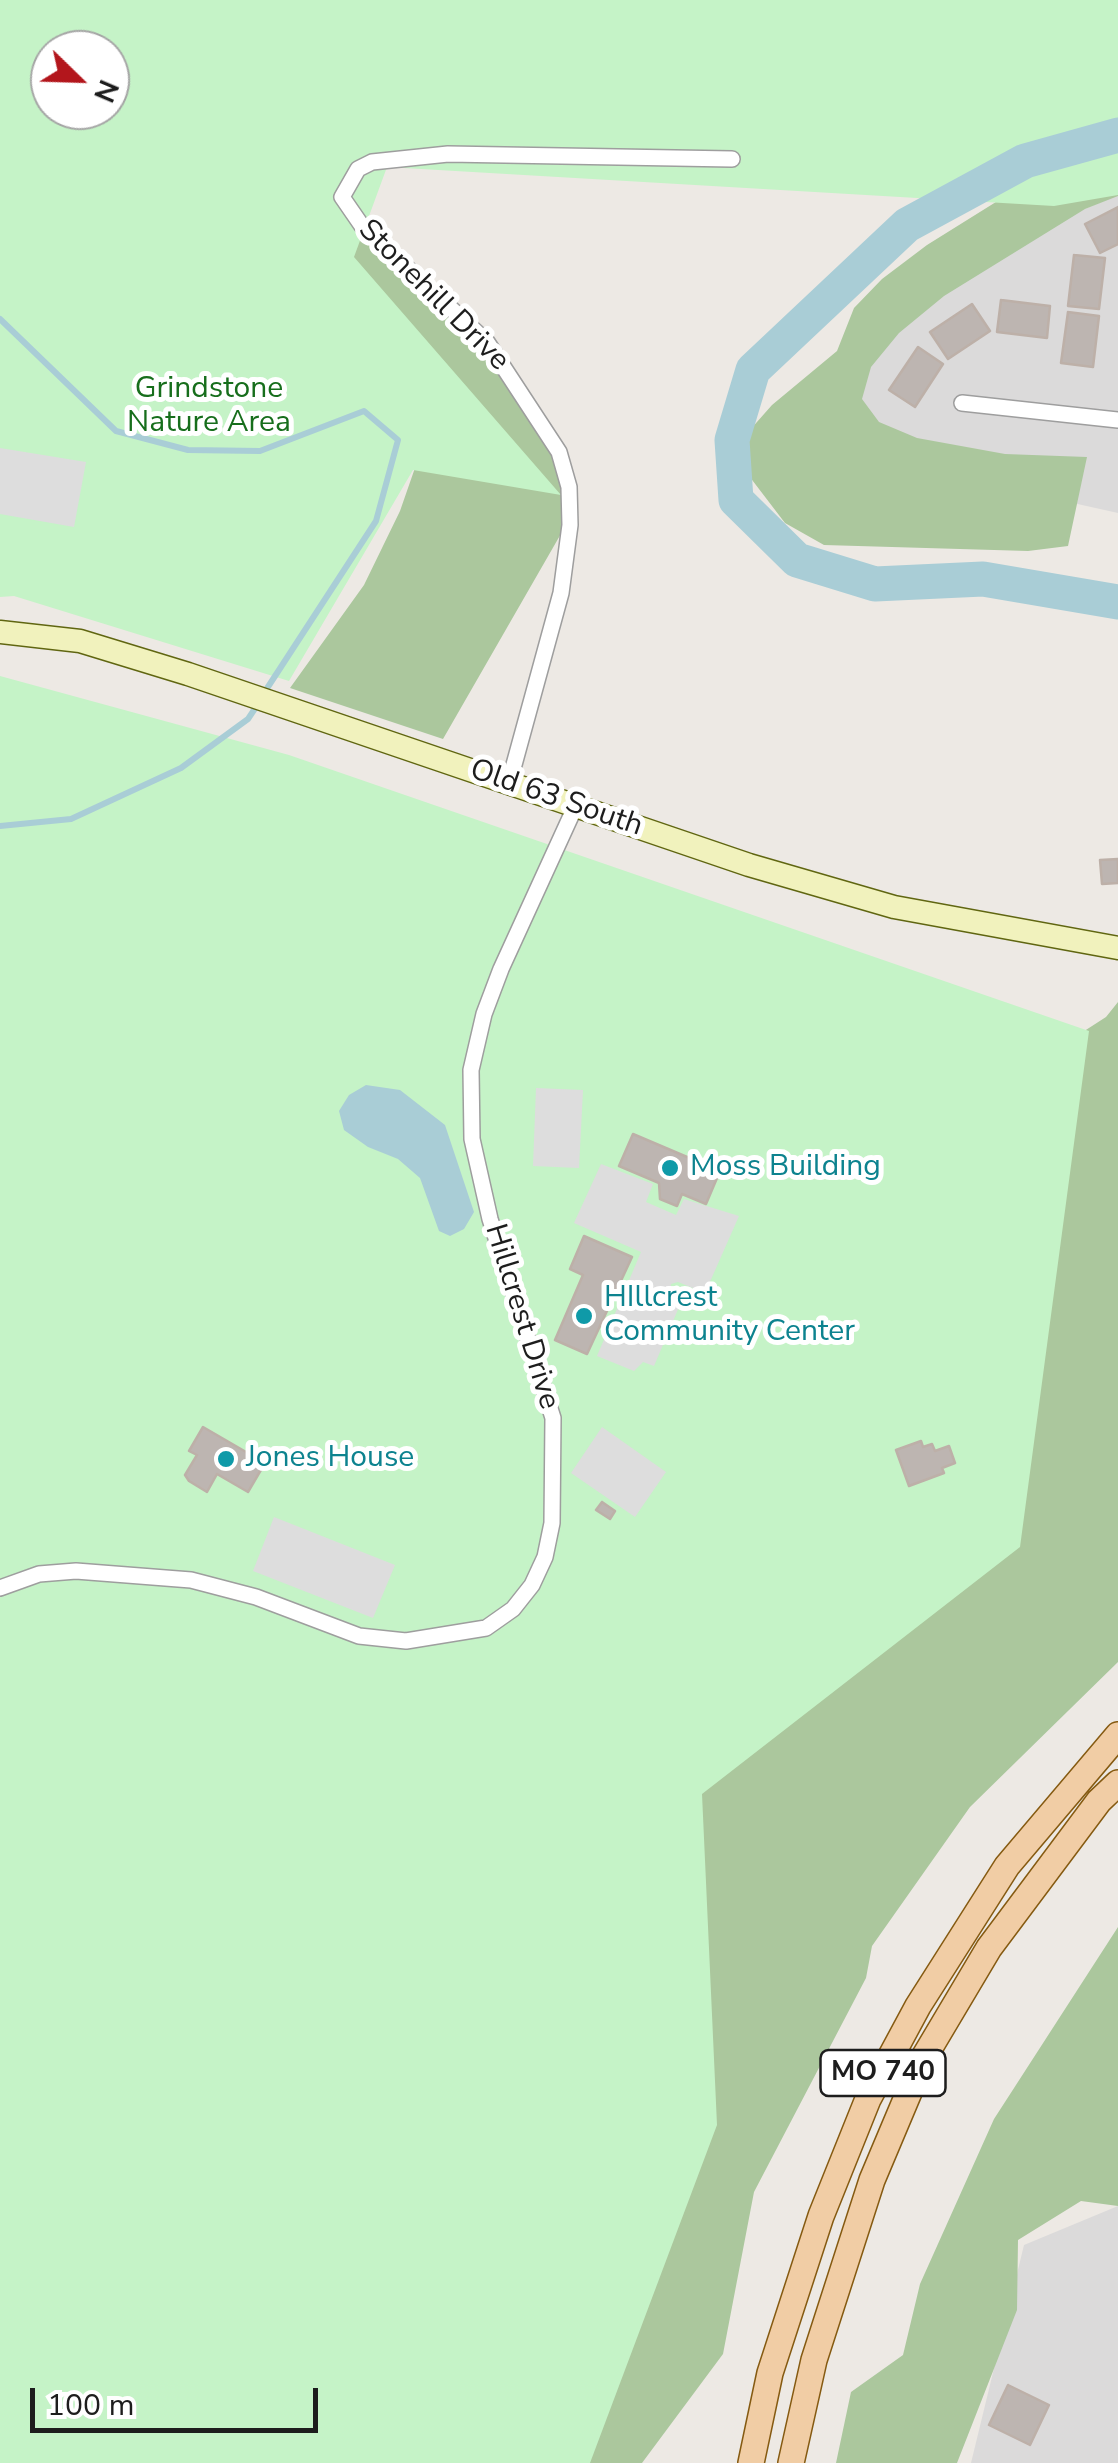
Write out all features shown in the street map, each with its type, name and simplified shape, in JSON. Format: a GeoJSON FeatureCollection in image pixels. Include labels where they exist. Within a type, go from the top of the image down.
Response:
{"type":"FeatureCollection","features":[{"type":"Feature","properties":{"kind":"main road","name":"Old 63 South"},"geometry":{"type":"LineString","coordinates":[[0,632],[80,640],[307,712],[749,866],[894,908],[1118,948]]}},
{"type":"Feature","properties":{"kind":"main road","name":"MO 740"},"geometry":{"type":"LineString","coordinates":[[751,2463],[770,2374],[820,2216],[868,2100],[918,2006],[1007,1866],[1118,1735]]}},
{"type":"Feature","properties":{"kind":"main road","name":"MO 740"},"geometry":{"type":"LineString","coordinates":[[792,2463],[814,2360],[872,2180],[923,2059],[989,1948],[1099,1801],[1118,1783]]}},
{"type":"Feature","properties":{"kind":"street","name":"Stonehill Drive"},"geometry":{"type":"LineString","coordinates":[[509,783],[561,593],[570,526],[569,487],[559,452],[487,342],[362,226],[342,197],[358,169],[372,162],[448,154],[732,159]]}},
{"type":"Feature","properties":{"kind":"street"},"geometry":{"type":"LineString","coordinates":[[962,403],[1118,420]]}},
{"type":"Feature","properties":{"kind":"street","name":"Hillcrest Drive"},"geometry":{"type":"LineString","coordinates":[[0,1588],[39,1574],[76,1572],[191,1580],[256,1596],[359,1636],[406,1642],[486,1628],[513,1609],[532,1585],[545,1557],[552,1522],[553,1418],[490,1219],[472,1139],[471,1070],[500,969],[576,805]]}},
{"type":"Feature","properties":{"kind":"shaded area"},"geometry":{"type":"Polygon","coordinates":[[[1118,195],[1118,513],[902,465],[848,434],[870,331],[958,262],[1118,195]]]}},
{"type":"Feature","properties":{"kind":"shaded area"},"geometry":{"type":"Polygon","coordinates":[[[0,448],[86,462],[74,527],[0,514],[0,448]]]}},
{"type":"Feature","properties":{"kind":"shaded area"},"geometry":{"type":"Polygon","coordinates":[[[536,1088],[583,1090],[579,1168],[533,1166],[536,1088]]]}},
{"type":"Feature","properties":{"kind":"shaded area"},"geometry":{"type":"Polygon","coordinates":[[[601,1164],[653,1184],[646,1202],[676,1215],[684,1199],[739,1216],[705,1293],[678,1282],[671,1284],[670,1293],[682,1300],[654,1366],[643,1362],[634,1371],[597,1356],[641,1252],[574,1223],[601,1164]]]}},
{"type":"Feature","properties":{"kind":"shaded area"},"geometry":{"type":"Polygon","coordinates":[[[602,1427],[666,1472],[635,1517],[571,1473],[602,1427]]]}},
{"type":"Feature","properties":{"kind":"shaded area"},"geometry":{"type":"Polygon","coordinates":[[[274,1517],[395,1565],[373,1618],[253,1571],[274,1517]]]}},
{"type":"Feature","properties":{"kind":"shaded area"},"geometry":{"type":"Polygon","coordinates":[[[1118,2206],[1118,2463],[971,2463],[1024,2245],[1118,2206]]]}},
{"type":"Feature","properties":{"kind":"green space","name":"Grindstone Nature Area"},"geometry":{"type":"Polygon","coordinates":[[[0,0],[1118,0],[1118,195],[1054,206],[387,167],[354,257],[561,495],[413,470],[289,681],[14,596],[0,597],[0,0]]]}},
{"type":"Feature","properties":{"kind":"green space"},"geometry":{"type":"Polygon","coordinates":[[[1118,0],[371,155],[348,216],[505,372],[566,481],[566,525],[443,739],[290,688],[364,585],[400,511],[424,442],[31,130],[130,130],[130,49],[1118,0]]]}},
{"type":"Feature","properties":{"kind":"green space"},"geometry":{"type":"Polygon","coordinates":[[[0,105],[30,106],[30,129],[0,105]]]}},
{"type":"Feature","properties":{"kind":"green space"},"geometry":{"type":"Polygon","coordinates":[[[1118,152],[1118,196],[1085,209],[944,296],[899,333],[871,367],[862,399],[879,422],[917,438],[1005,454],[1087,457],[1068,546],[1028,551],[824,545],[785,523],[746,472],[749,431],[772,405],[837,351],[854,308],[882,279],[927,245],[1028,182],[1118,152]]]}},
{"type":"Feature","properties":{"kind":"green space"},"geometry":{"type":"Polygon","coordinates":[[[0,676],[289,755],[1089,1031],[1020,1547],[702,1794],[717,2125],[590,2463],[0,2463],[0,676]]]}},
{"type":"Feature","properties":{"kind":"green space"},"geometry":{"type":"Polygon","coordinates":[[[1118,1002],[1118,1662],[970,1807],[872,1946],[866,1978],[754,2192],[723,2354],[642,2463],[0,2463],[0,1612],[1016,1075],[1106,1017],[1118,1002]]]}},
{"type":"Feature","properties":{"kind":"green space"},"geometry":{"type":"Polygon","coordinates":[[[1118,1927],[1118,2206],[1081,2201],[1018,2240],[1017,2310],[957,2463],[836,2463],[851,2392],[903,2355],[920,2284],[994,2119],[1118,1927]]]}},
{"type":"Feature","properties":{"kind":"water"},"geometry":{"type":"Polygon","coordinates":[[[366,1085],[400,1090],[445,1125],[474,1212],[464,1229],[450,1236],[439,1231],[420,1178],[398,1159],[368,1147],[344,1130],[339,1111],[349,1095],[366,1085]]]}},
{"type":"Feature","properties":{"kind":"building"},"geometry":{"type":"Polygon","coordinates":[[[1118,207],[1118,244],[1100,253],[1085,224],[1118,207]]]}},
{"type":"Feature","properties":{"kind":"building"},"geometry":{"type":"Polygon","coordinates":[[[1074,255],[1105,258],[1099,309],[1068,306],[1074,255]]]}},
{"type":"Feature","properties":{"kind":"building"},"geometry":{"type":"Polygon","coordinates":[[[1001,300],[1050,306],[1047,338],[997,332],[1001,300]]]}},
{"type":"Feature","properties":{"kind":"building"},"geometry":{"type":"Polygon","coordinates":[[[972,304],[990,331],[948,359],[930,332],[972,304]]]}},
{"type":"Feature","properties":{"kind":"building"},"geometry":{"type":"Polygon","coordinates":[[[1068,312],[1099,316],[1093,367],[1061,363],[1068,312]]]}},
{"type":"Feature","properties":{"kind":"building"},"geometry":{"type":"Polygon","coordinates":[[[918,347],[943,364],[915,407],[889,390],[918,347]]]}},
{"type":"Feature","properties":{"kind":"building"},"geometry":{"type":"Polygon","coordinates":[[[1118,859],[1118,883],[1102,884],[1100,860],[1118,859]]]}},
{"type":"Feature","properties":{"kind":"building","name":"Moss Building"},"geometry":{"type":"Polygon","coordinates":[[[633,1134],[720,1171],[706,1204],[682,1194],[677,1206],[660,1199],[659,1183],[619,1166],[633,1134]]]}},
{"type":"Feature","properties":{"kind":"building","name":"HIllcrest Community Center"},"geometry":{"type":"Polygon","coordinates":[[[584,1236],[632,1257],[587,1354],[555,1340],[583,1275],[570,1269],[584,1236]]]}},
{"type":"Feature","properties":{"kind":"building","name":"Jones House"},"geometry":{"type":"Polygon","coordinates":[[[203,1427],[265,1463],[248,1492],[217,1474],[207,1492],[189,1481],[185,1475],[197,1455],[189,1451],[203,1427]]]}},
{"type":"Feature","properties":{"kind":"building"},"geometry":{"type":"Polygon","coordinates":[[[921,1441],[923,1447],[932,1444],[935,1451],[949,1446],[955,1463],[942,1468],[944,1473],[909,1486],[896,1450],[921,1441]]]}},
{"type":"Feature","properties":{"kind":"building"},"geometry":{"type":"Polygon","coordinates":[[[602,1502],[615,1511],[610,1519],[596,1510],[602,1502]]]}},
{"type":"Feature","properties":{"kind":"building"},"geometry":{"type":"Polygon","coordinates":[[[1008,2385],[1049,2405],[1030,2445],[989,2425],[1008,2385]]]}},
{"type":"Feature","properties":{"kind":"waterway"},"geometry":{"type":"LineString","coordinates":[[1118,135],[1025,161],[907,225],[753,370],[732,440],[736,500],[797,560],[875,584],[983,579],[1118,602]]}},
{"type":"Feature","properties":{"kind":"waterway"},"geometry":{"type":"LineString","coordinates":[[0,319],[116,431],[188,450],[260,451],[364,411],[398,440],[376,521],[264,693]]}},
{"type":"Feature","properties":{"kind":"waterway"},"geometry":{"type":"LineString","coordinates":[[0,826],[71,819],[181,768],[248,719],[258,704]]}},
{"type":"Feature","properties":{"kind":"place","name":"Moss Building"},"geometry":{"type":"Point","coordinates":[670,1168]}},
{"type":"Feature","properties":{"kind":"place","name":"HIllcrest Community Center"},"geometry":{"type":"Point","coordinates":[584,1316]}},
{"type":"Feature","properties":{"kind":"place","name":"Jones House"},"geometry":{"type":"Point","coordinates":[226,1459]}}]}
